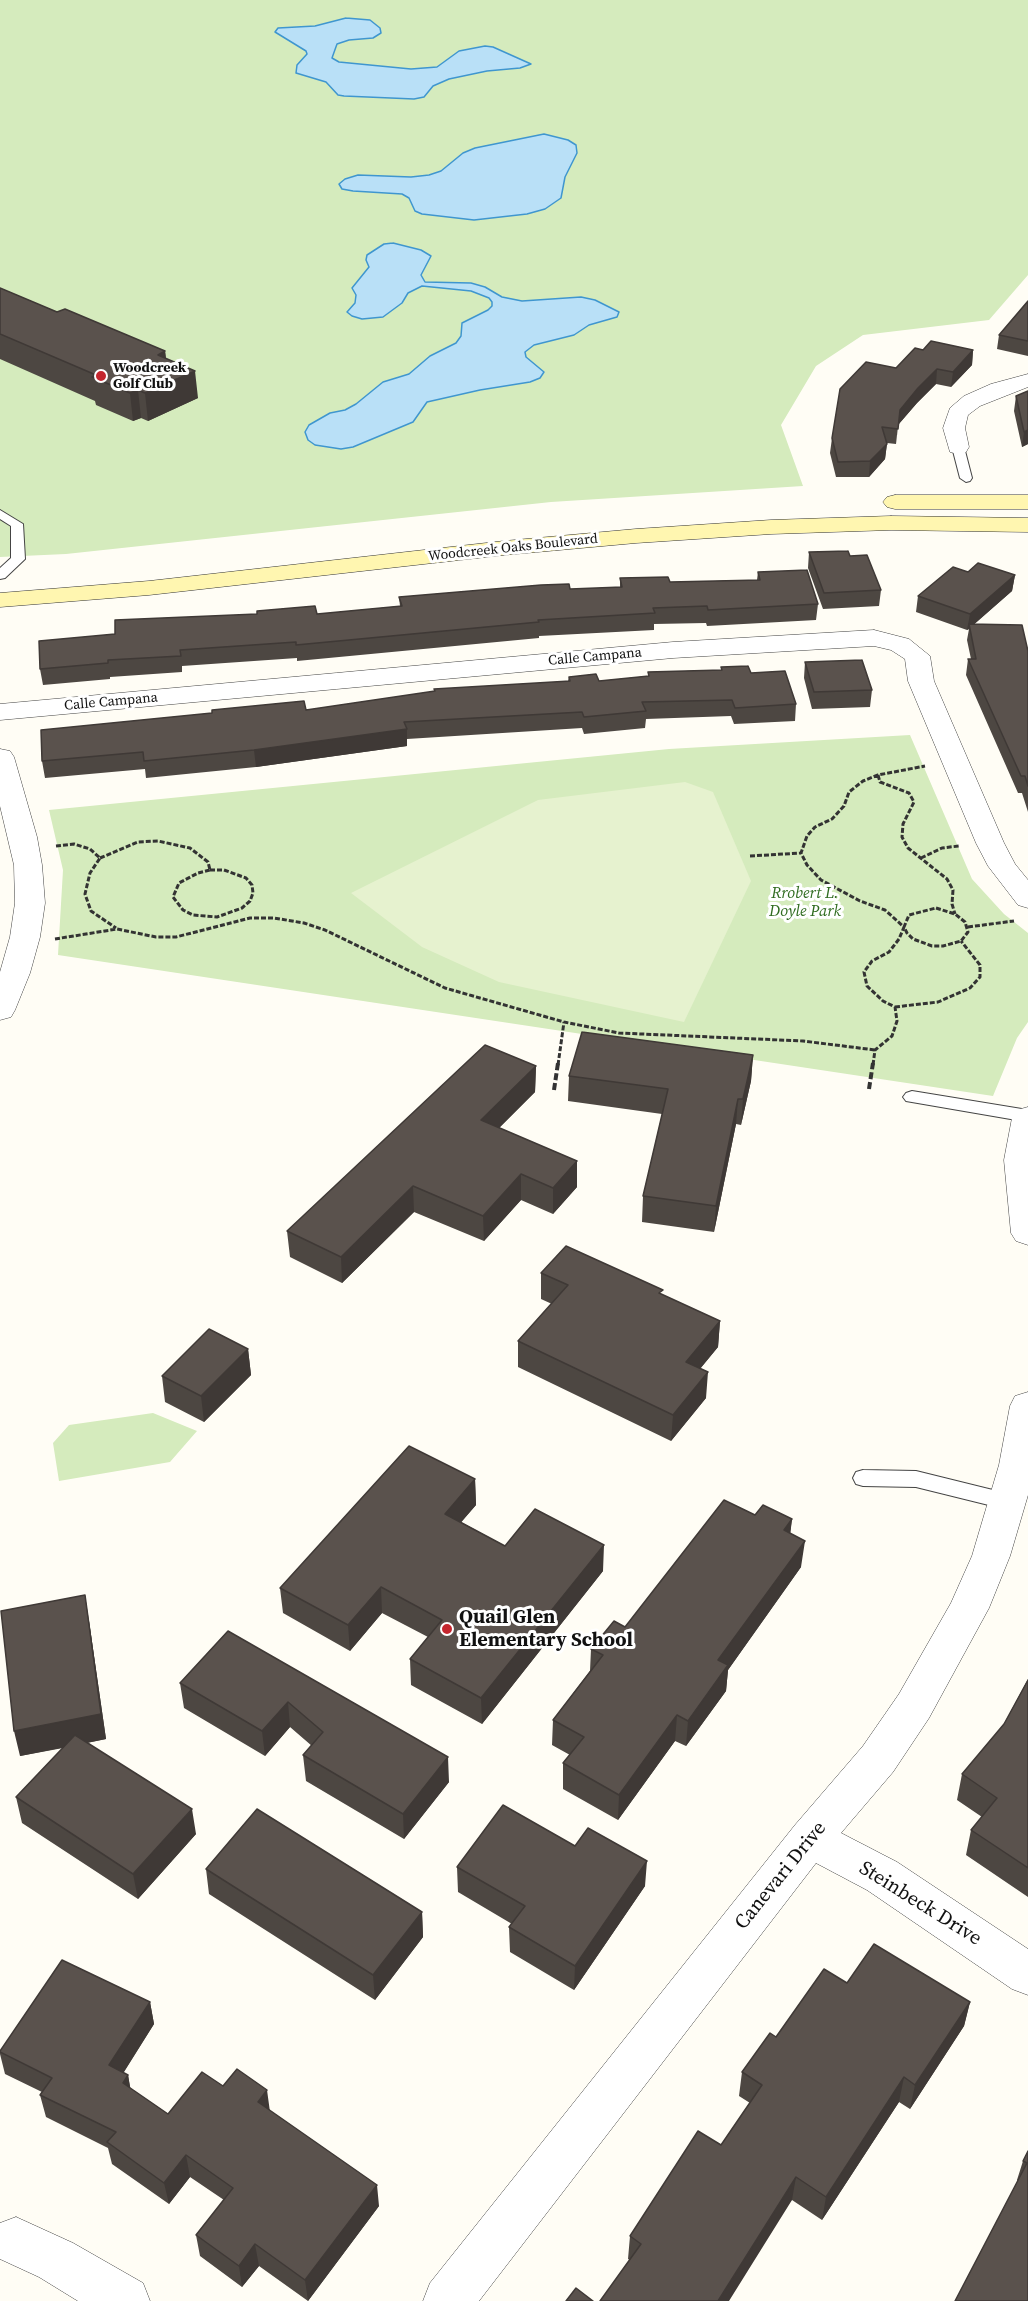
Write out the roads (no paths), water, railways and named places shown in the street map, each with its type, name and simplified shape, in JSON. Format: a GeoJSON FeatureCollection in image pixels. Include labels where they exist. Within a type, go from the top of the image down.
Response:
{"type":"FeatureCollection","features":[{"type":"Feature","properties":{"kind":"main road","name":"Woodcreek Oaks Boulevard"},"geometry":{"type":"LineString","coordinates":[[0,577],[144,568],[507,526],[637,515],[882,502],[967,500],[1028,502]]}},
{"type":"Feature","properties":{"kind":"main road","name":"Woodcreek Oaks Boulevard"},"geometry":{"type":"LineString","coordinates":[[0,600],[173,586],[504,548],[636,536],[771,527],[891,524],[1028,525]]}},
{"type":"Feature","properties":{"kind":"street"},"geometry":{"type":"LineString","coordinates":[[958,447],[954,428],[958,413],[972,401],[999,389],[1028,381]]}},
{"type":"Feature","properties":{"kind":"street","name":"Calle Campana"},"geometry":{"type":"LineString","coordinates":[[0,712],[673,650],[874,638],[900,644],[917,656],[921,681],[990,843],[1025,909]]}},
{"type":"Feature","properties":{"kind":"street"},"geometry":{"type":"LineString","coordinates":[[0,757],[23,837],[28,865],[30,903],[25,937],[8,972],[0,1010]]}},
{"type":"Feature","properties":{"kind":"street"},"geometry":{"type":"LineString","coordinates":[[1028,1117],[1021,1160],[1028,1233]]}},
{"type":"Feature","properties":{"kind":"street","name":"Canevari Drive"},"geometry":{"type":"LineString","coordinates":[[448,2301],[810,1838],[878,1759],[920,1696],[969,1608],[1018,1505],[1018,1465],[1028,1406]]}},
{"type":"Feature","properties":{"kind":"street","name":"Steinbeck Drive"},"geometry":{"type":"LineString","coordinates":[[810,1838],[882,1876],[1028,1974]]}},
{"type":"Feature","properties":{"kind":"street"},"geometry":{"type":"LineString","coordinates":[[16,2241],[56,2260],[125,2301]]}},
{"type":"Feature","properties":{"kind":"lane"},"geometry":{"type":"LineString","coordinates":[[958,447],[966,478]]}},
{"type":"Feature","properties":{"kind":"lane"},"geometry":{"type":"LineString","coordinates":[[0,514],[17,524],[18,559],[0,577]]}},
{"type":"Feature","properties":{"kind":"lane"},"geometry":{"type":"LineString","coordinates":[[912,1097],[1028,1117]]}},
{"type":"Feature","properties":{"kind":"lane"},"geometry":{"type":"LineString","coordinates":[[863,1478],[916,1479],[1018,1505]]}},
{"type":"Feature","properties":{"kind":"water"},"geometry":{"type":"Polygon","coordinates":[[[346,18],[370,20],[380,28],[381,33],[373,38],[349,40],[337,44],[332,58],[339,62],[411,69],[437,67],[459,51],[485,46],[493,47],[531,64],[520,68],[487,71],[449,79],[433,86],[424,97],[414,99],[338,95],[326,82],[296,73],[297,65],[307,54],[306,51],[275,32],[278,28],[315,26],[346,18]]]}},
{"type":"Feature","properties":{"kind":"water"},"geometry":{"type":"Polygon","coordinates":[[[544,134],[568,140],[576,145],[577,153],[565,177],[561,198],[545,209],[527,214],[474,220],[422,214],[415,211],[409,198],[402,194],[353,191],[342,189],[339,184],[345,179],[358,175],[411,177],[429,175],[441,171],[463,153],[475,148],[544,134]]]}},
{"type":"Feature","properties":{"kind":"water"},"geometry":{"type":"Polygon","coordinates":[[[393,243],[421,250],[431,256],[421,275],[425,282],[471,283],[485,287],[502,297],[522,301],[581,297],[595,300],[619,312],[617,317],[589,325],[574,335],[534,345],[525,352],[526,357],[544,372],[540,378],[530,382],[427,402],[413,422],[353,447],[341,449],[315,445],[308,440],[305,432],[309,425],[330,413],[345,410],[356,404],[383,382],[409,374],[430,356],[456,343],[461,336],[462,323],[492,306],[489,298],[471,291],[422,286],[408,293],[402,303],[383,317],[362,319],[352,316],[347,312],[355,303],[356,295],[352,288],[369,267],[366,260],[367,255],[384,244],[393,243]]]}},
{"type":"Feature","properties":{"kind":"place","name":"Woodcreek Golf Club"},"geometry":{"type":"Point","coordinates":[101,376]}},
{"type":"Feature","properties":{"kind":"place","name":"Quail Glen Elementary School"},"geometry":{"type":"Point","coordinates":[447,1629]}},
{"type":"Feature","properties":{"kind":"park label","name":"Rrobert L. Doyle Park"},"geometry":{"type":"Point","coordinates":[805,903]}}]}
